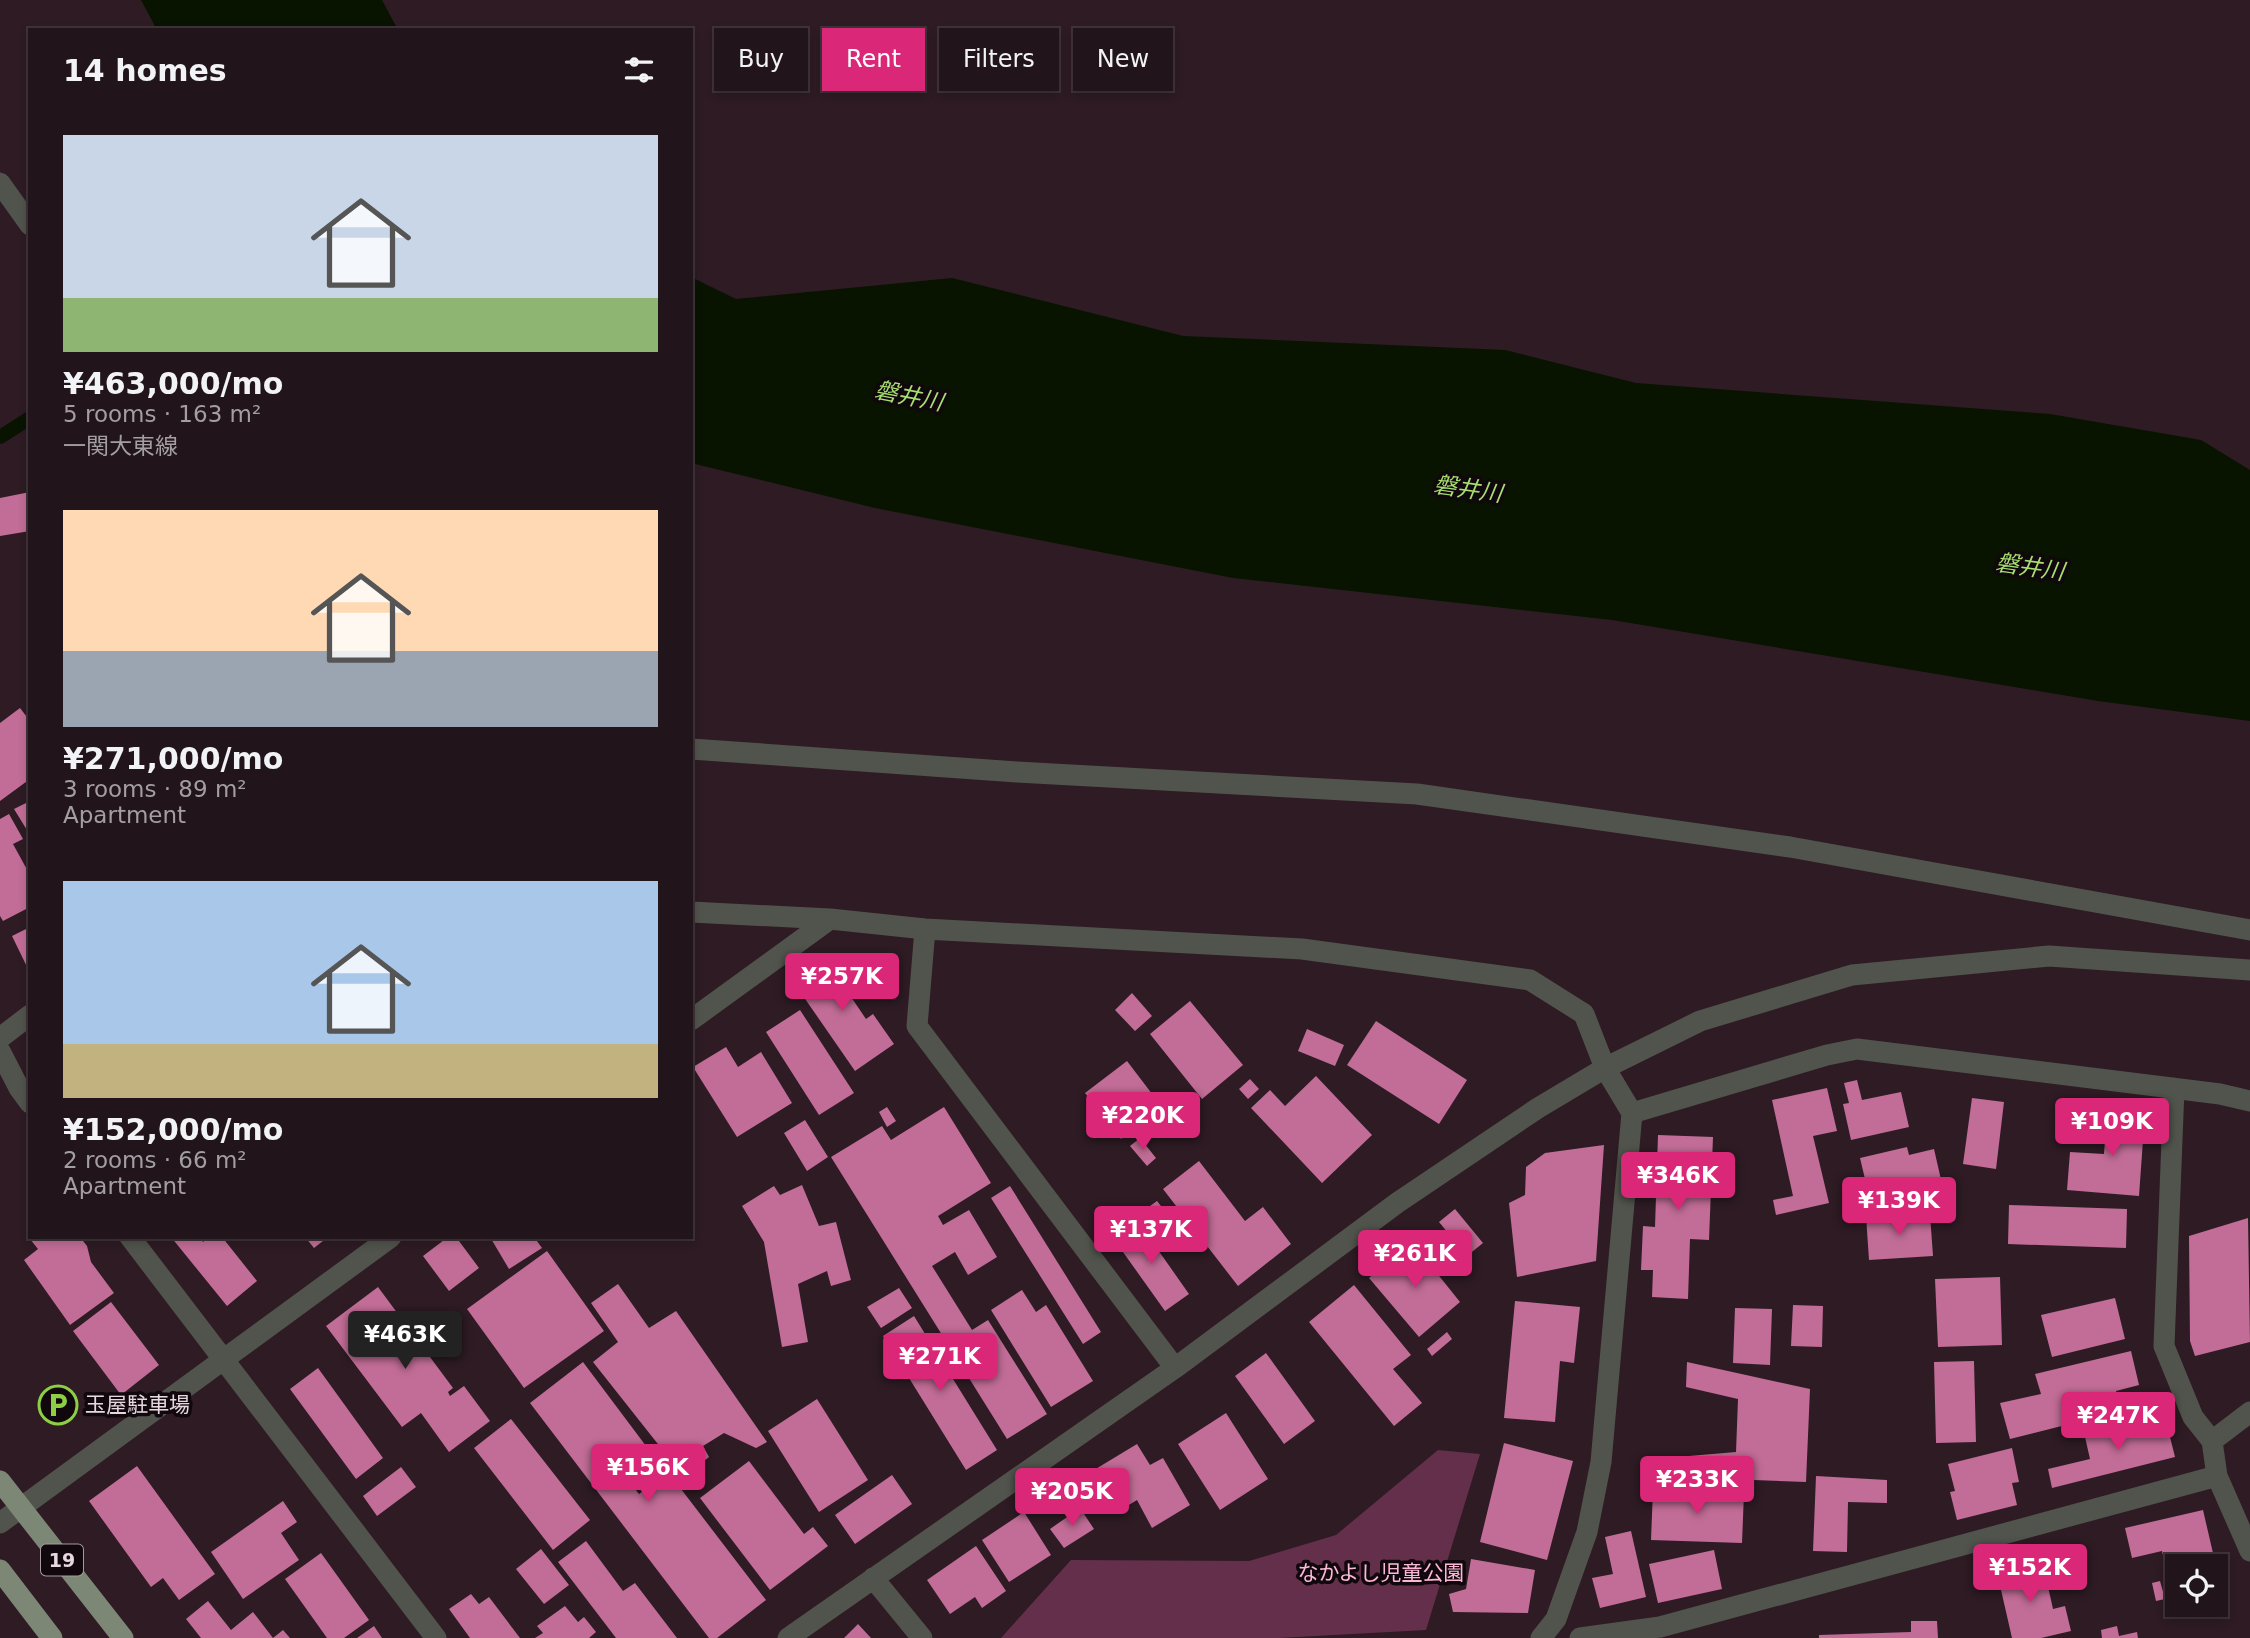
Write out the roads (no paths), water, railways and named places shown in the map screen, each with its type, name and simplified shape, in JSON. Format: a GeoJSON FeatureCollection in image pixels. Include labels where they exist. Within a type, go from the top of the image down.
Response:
{"type":"FeatureCollection","features":[{"type":"Feature","properties":{"kind":"main road","name":"19"},"geometry":{"type":"LineString","coordinates":[[0,1481],[123,1638]]}},
{"type":"Feature","properties":{"kind":"main road","name":"19"},"geometry":{"type":"LineString","coordinates":[[0,1570],[52,1638]]}},
{"type":"Feature","properties":{"kind":"street"},"geometry":{"type":"LineString","coordinates":[[0,183],[28,222]]}},
{"type":"Feature","properties":{"kind":"street"},"geometry":{"type":"LineString","coordinates":[[693,748],[1017,772],[1417,794],[1790,847],[2250,930]]}},
{"type":"Feature","properties":{"kind":"street"},"geometry":{"type":"LineString","coordinates":[[693,912],[830,919],[925,929],[1303,949],[1530,980],[1584,1013],[1605,1068],[1632,1113],[1601,1462],[1587,1532],[1556,1619],[1541,1638]]}},
{"type":"Feature","properties":{"kind":"street"},"geometry":{"type":"LineString","coordinates":[[693,1019],[830,919]]}},
{"type":"Feature","properties":{"kind":"street"},"geometry":{"type":"LineString","coordinates":[[925,929],[917,1026],[1175,1368]]}},
{"type":"Feature","properties":{"kind":"street"},"geometry":{"type":"LineString","coordinates":[[788,1638],[1175,1368],[1397,1203],[1538,1108],[1605,1068],[1700,1021],[1852,975],[2049,956],[2250,970]]}},
{"type":"Feature","properties":{"kind":"street"},"geometry":{"type":"LineString","coordinates":[[0,1038],[28,1017]]}},
{"type":"Feature","properties":{"kind":"street"},"geometry":{"type":"LineString","coordinates":[[1632,1113],[1827,1055],[1857,1049],[2220,1094],[2250,1101]]}},
{"type":"Feature","properties":{"kind":"street"},"geometry":{"type":"LineString","coordinates":[[0,1051],[28,1099]]}},
{"type":"Feature","properties":{"kind":"street"},"geometry":{"type":"LineString","coordinates":[[2174,1088],[2164,1346],[2193,1417],[2212,1441],[2217,1476],[2250,1551]]}},
{"type":"Feature","properties":{"kind":"street"},"geometry":{"type":"LineString","coordinates":[[131,1239],[221,1360],[436,1638]]}},
{"type":"Feature","properties":{"kind":"street"},"geometry":{"type":"LineString","coordinates":[[0,1523],[388,1239]]}},
{"type":"Feature","properties":{"kind":"street"},"geometry":{"type":"LineString","coordinates":[[2212,1441],[2250,1412]]}},
{"type":"Feature","properties":{"kind":"street"},"geometry":{"type":"LineString","coordinates":[[1580,1638],[1660,1627],[2217,1476]]}},
{"type":"Feature","properties":{"kind":"street"},"geometry":{"type":"LineString","coordinates":[[873,1578],[922,1638]]}},
{"type":"Feature","properties":{"kind":"water"},"geometry":{"type":"Polygon","coordinates":[[[141,0],[382,0],[397,28],[156,28],[141,0]]]}},
{"type":"Feature","properties":{"kind":"water","name":"磐井川"},"geometry":{"type":"Polygon","coordinates":[[[693,278],[736,299],[952,278],[1183,336],[1505,350],[1636,383],[2050,414],[2201,440],[2250,470],[2250,721],[2098,701],[1612,620],[1233,578],[875,508],[693,463],[693,278]]]}},
{"type":"Feature","properties":{"kind":"waterway"},"geometry":{"type":"LineString","coordinates":[[0,437],[28,419]]}},
{"type":"Feature","properties":{"kind":"place","name":"玉屋駐車場"},"geometry":{"type":"Point","coordinates":[58,1405]}},
{"type":"Feature","properties":{"kind":"park label","name":"なかよし児童公園"},"geometry":{"type":"Point","coordinates":[1381,1573]}}]}
